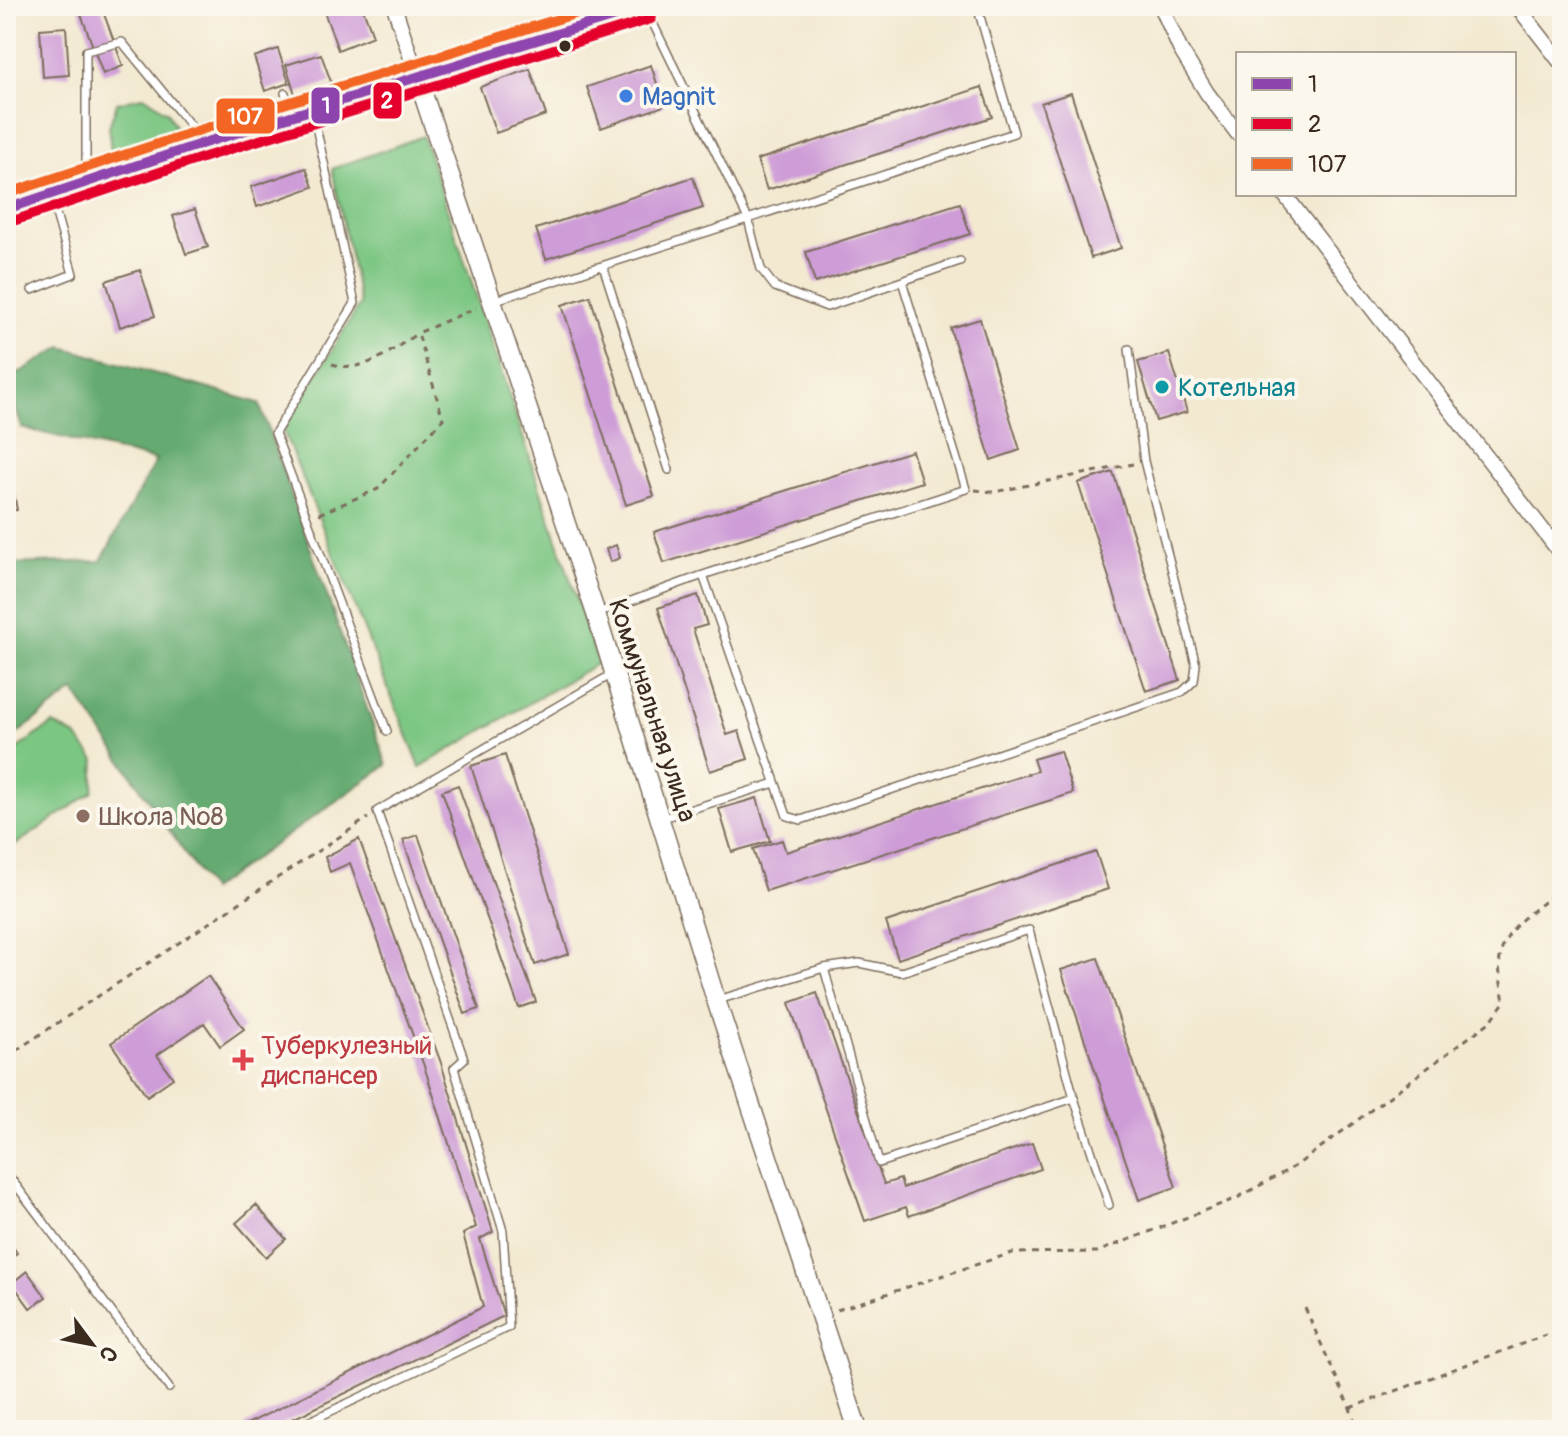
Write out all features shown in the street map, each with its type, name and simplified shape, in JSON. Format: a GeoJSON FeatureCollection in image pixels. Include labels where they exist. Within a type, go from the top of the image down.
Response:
{"type":"FeatureCollection","features":[{"type":"Feature","properties":{"kind":"main road"},"geometry":{"type":"LineString","coordinates":[[6,209],[204,143],[646,6]]}},
{"type":"Feature","properties":{"kind":"street","name":"Коммунальная улица"},"geometry":{"type":"LineString","coordinates":[[394,6],[596,614],[716,1000],[858,1430]]}},
{"type":"Feature","properties":{"kind":"street"},"geometry":{"type":"LineString","coordinates":[[1161,6],[1180,49],[1207,93],[1236,131]]}},
{"type":"Feature","properties":{"kind":"street"},"geometry":{"type":"LineString","coordinates":[[1517,6],[1562,64]]}},
{"type":"Feature","properties":{"kind":"street"},"geometry":{"type":"LineString","coordinates":[[1286,196],[1562,555]]}},
{"type":"Feature","properties":{"kind":"lane"},"geometry":{"type":"LineString","coordinates":[[646,6],[748,219],[761,269],[775,287],[827,307],[960,261]]}},
{"type":"Feature","properties":{"kind":"lane"},"geometry":{"type":"LineString","coordinates":[[491,302],[1014,133],[977,6]]}},
{"type":"Feature","properties":{"kind":"lane"},"geometry":{"type":"LineString","coordinates":[[86,183],[86,51],[122,42],[204,143]]}},
{"type":"Feature","properties":{"kind":"lane"},"geometry":{"type":"LineString","coordinates":[[285,93],[303,114],[355,303],[275,433],[387,731]]}},
{"type":"Feature","properties":{"kind":"lane"},"geometry":{"type":"LineString","coordinates":[[32,290],[73,274],[51,195]]}},
{"type":"Feature","properties":{"kind":"lane"},"geometry":{"type":"LineString","coordinates":[[603,266],[669,470]]}},
{"type":"Feature","properties":{"kind":"lane"},"geometry":{"type":"LineString","coordinates":[[596,614],[703,575],[966,489],[902,281]]}},
{"type":"Feature","properties":{"kind":"lane"},"geometry":{"type":"LineString","coordinates":[[703,575],[787,816],[801,820],[1182,692],[1194,681],[1196,665],[1144,461],[1129,349]]}},
{"type":"Feature","properties":{"kind":"lane"},"geometry":{"type":"LineString","coordinates":[[291,1430],[509,1327],[503,1231],[454,1068],[464,1059],[377,811],[614,673]]}},
{"type":"Feature","properties":{"kind":"lane"},"geometry":{"type":"LineString","coordinates":[[660,819],[775,783]]}},
{"type":"Feature","properties":{"kind":"lane"},"geometry":{"type":"LineString","coordinates":[[716,1000],[824,968],[859,963],[902,972],[1029,930],[1074,1098],[1109,1205]]}},
{"type":"Feature","properties":{"kind":"lane"},"geometry":{"type":"LineString","coordinates":[[824,968],[879,1163],[1074,1098]]}},
{"type":"Feature","properties":{"kind":"lane"},"geometry":{"type":"LineString","coordinates":[[6,1172],[169,1388]]}},
{"type":"Feature","properties":{"kind":"path"},"geometry":{"type":"LineString","coordinates":[[320,361],[346,368],[367,365],[418,333],[491,302]]}},
{"type":"Feature","properties":{"kind":"path"},"geometry":{"type":"LineString","coordinates":[[308,519],[378,489],[443,419],[418,333]]}},
{"type":"Feature","properties":{"kind":"path"},"geometry":{"type":"LineString","coordinates":[[966,489],[994,492],[1144,461]]}},
{"type":"Feature","properties":{"kind":"path"},"geometry":{"type":"LineString","coordinates":[[6,1057],[377,811]]}},
{"type":"Feature","properties":{"kind":"path"},"geometry":{"type":"LineString","coordinates":[[820,1315],[1012,1253],[1097,1252],[1237,1198],[1297,1165],[1491,1021],[1504,1002],[1500,956],[1508,938],[1525,917],[1562,889]]}},
{"type":"Feature","properties":{"kind":"path"},"geometry":{"type":"LineString","coordinates":[[1305,1308],[1357,1430]]}},
{"type":"Feature","properties":{"kind":"path"},"geometry":{"type":"LineString","coordinates":[[1350,1408],[1562,1329]]}},
{"type":"Feature","properties":{"kind":"green space"},"geometry":{"type":"Polygon","coordinates":[[[144,96],[167,112],[180,136],[111,157],[109,127],[117,103],[144,96]]]}},
{"type":"Feature","properties":{"kind":"green space"},"geometry":{"type":"Polygon","coordinates":[[[423,136],[598,663],[420,767],[283,430],[360,304],[332,169],[423,136]]]}},
{"type":"Feature","properties":{"kind":"green space"},"geometry":{"type":"Polygon","coordinates":[[[62,347],[259,403],[387,765],[210,890],[74,691],[6,742],[6,564],[101,561],[156,460],[22,428],[7,380],[62,347]]]}},
{"type":"Feature","properties":{"kind":"green space"},"geometry":{"type":"Polygon","coordinates":[[[53,724],[76,736],[95,760],[93,792],[6,851],[6,756],[53,724]]]}},
{"type":"Feature","properties":{"kind":"building"},"geometry":{"type":"Polygon","coordinates":[[[78,6],[101,6],[123,66],[103,74],[78,6]]]}},
{"type":"Feature","properties":{"kind":"building"},"geometry":{"type":"Polygon","coordinates":[[[322,6],[362,6],[373,36],[338,50],[322,6]]]}},
{"type":"Feature","properties":{"kind":"building"},"geometry":{"type":"Polygon","coordinates":[[[66,27],[69,75],[43,77],[40,29],[66,27]]]}},
{"type":"Feature","properties":{"kind":"building"},"geometry":{"type":"Polygon","coordinates":[[[278,49],[289,83],[265,91],[254,57],[278,49]]]}},
{"type":"Feature","properties":{"kind":"building"},"geometry":{"type":"Polygon","coordinates":[[[321,54],[331,82],[295,94],[286,65],[321,54]]]}},
{"type":"Feature","properties":{"kind":"building","name":"Magnit"},"geometry":{"type":"Polygon","coordinates":[[[651,65],[664,106],[601,128],[587,87],[651,65]]]}},
{"type":"Feature","properties":{"kind":"building"},"geometry":{"type":"Polygon","coordinates":[[[530,69],[546,115],[496,133],[480,87],[530,69]]]}},
{"type":"Feature","properties":{"kind":"building"},"geometry":{"type":"Polygon","coordinates":[[[982,87],[992,117],[767,190],[757,160],[982,87]]]}},
{"type":"Feature","properties":{"kind":"building"},"geometry":{"type":"Polygon","coordinates":[[[1071,93],[1121,248],[1091,258],[1041,103],[1071,93]]]}},
{"type":"Feature","properties":{"kind":"building"},"geometry":{"type":"Polygon","coordinates":[[[306,168],[313,187],[257,207],[251,187],[306,168]]]}},
{"type":"Feature","properties":{"kind":"building"},"geometry":{"type":"Polygon","coordinates":[[[693,177],[703,208],[546,259],[536,229],[693,177]]]}},
{"type":"Feature","properties":{"kind":"building"},"geometry":{"type":"Polygon","coordinates":[[[960,203],[970,234],[815,283],[806,252],[960,203]]]}},
{"type":"Feature","properties":{"kind":"building"},"geometry":{"type":"Polygon","coordinates":[[[195,209],[208,247],[186,254],[173,216],[195,209]]]}},
{"type":"Feature","properties":{"kind":"building"},"geometry":{"type":"Polygon","coordinates":[[[140,270],[155,316],[120,327],[106,281],[140,270]]]}},
{"type":"Feature","properties":{"kind":"building"},"geometry":{"type":"Polygon","coordinates":[[[590,296],[654,496],[626,505],[562,305],[590,296]]]}},
{"type":"Feature","properties":{"kind":"building"},"geometry":{"type":"Polygon","coordinates":[[[980,319],[1020,450],[991,460],[950,328],[980,319]]]}},
{"type":"Feature","properties":{"kind":"building","name":"Котельная"},"geometry":{"type":"Polygon","coordinates":[[[1169,353],[1187,412],[1156,421],[1138,362],[1169,353]]]}},
{"type":"Feature","properties":{"kind":"building"},"geometry":{"type":"Polygon","coordinates":[[[912,451],[922,482],[664,563],[654,532],[912,451]]]}},
{"type":"Feature","properties":{"kind":"building"},"geometry":{"type":"Polygon","coordinates":[[[10,471],[17,510],[6,512],[6,472],[10,471]]]}},
{"type":"Feature","properties":{"kind":"building"},"geometry":{"type":"Polygon","coordinates":[[[1113,472],[1180,680],[1146,691],[1078,483],[1113,472]]]}},
{"type":"Feature","properties":{"kind":"building"},"geometry":{"type":"Polygon","coordinates":[[[616,545],[620,558],[610,562],[606,549],[616,545]]]}},
{"type":"Feature","properties":{"kind":"building"},"geometry":{"type":"Polygon","coordinates":[[[698,595],[707,625],[693,629],[727,735],[739,731],[748,759],[710,771],[658,608],[698,595]]]}},
{"type":"Feature","properties":{"kind":"building"},"geometry":{"type":"Polygon","coordinates":[[[1060,751],[1073,793],[766,891],[753,849],[782,840],[786,852],[1037,771],[1033,759],[1060,751]]]}},
{"type":"Feature","properties":{"kind":"building"},"geometry":{"type":"Polygon","coordinates":[[[505,755],[569,954],[535,965],[471,766],[505,755]]]}},
{"type":"Feature","properties":{"kind":"building"},"geometry":{"type":"Polygon","coordinates":[[[458,785],[536,1002],[519,1008],[442,791],[458,785]]]}},
{"type":"Feature","properties":{"kind":"building"},"geometry":{"type":"Polygon","coordinates":[[[757,798],[770,841],[732,852],[719,809],[757,798]]]}},
{"type":"Feature","properties":{"kind":"building"},"geometry":{"type":"Polygon","coordinates":[[[418,835],[479,1009],[465,1014],[403,840],[418,835]]]}},
{"type":"Feature","properties":{"kind":"building"},"geometry":{"type":"Polygon","coordinates":[[[359,839],[441,1063],[493,1232],[480,1239],[504,1316],[270,1430],[248,1430],[245,1425],[483,1307],[463,1234],[476,1227],[424,1066],[350,863],[330,872],[325,857],[359,839]]]}},
{"type":"Feature","properties":{"kind":"building"},"geometry":{"type":"Polygon","coordinates":[[[1096,852],[1108,889],[898,959],[886,922],[1096,852]]]}},
{"type":"Feature","properties":{"kind":"building"},"geometry":{"type":"Polygon","coordinates":[[[1098,958],[1176,1187],[1139,1200],[1061,970],[1098,958]]]}},
{"type":"Feature","properties":{"kind":"building"},"geometry":{"type":"Polygon","coordinates":[[[208,976],[244,1029],[220,1046],[204,1023],[157,1055],[173,1078],[147,1096],[111,1043],[208,976]]]}},
{"type":"Feature","properties":{"kind":"building"},"geometry":{"type":"Polygon","coordinates":[[[817,993],[884,1184],[900,1179],[903,1188],[1032,1143],[1041,1169],[909,1216],[906,1207],[865,1221],[789,1003],[817,993]]]}},
{"type":"Feature","properties":{"kind":"building"},"geometry":{"type":"Polygon","coordinates":[[[256,1205],[286,1239],[266,1257],[236,1223],[256,1205]]]}},
{"type":"Feature","properties":{"kind":"building"},"geometry":{"type":"Polygon","coordinates":[[[6,1236],[17,1253],[6,1261],[6,1236]]]}},
{"type":"Feature","properties":{"kind":"building"},"geometry":{"type":"Polygon","coordinates":[[[27,1271],[46,1297],[30,1308],[12,1283],[27,1271]]]}},
{"type":"Feature","properties":{"kind":"transit line","name":"107"},"geometry":{"type":"LineString","coordinates":[[6,194],[200,130],[600,6]]}},
{"type":"Feature","properties":{"kind":"transit line","name":"1"},"geometry":{"type":"LineString","coordinates":[[6,209],[204,143],[647,6]]}},
{"type":"Feature","properties":{"kind":"transit line","name":"2"},"geometry":{"type":"LineString","coordinates":[[10,222],[208,156],[651,19]]}},
{"type":"Feature","properties":{"kind":"place","name":"Magnit"},"geometry":{"type":"Point","coordinates":[626,96]}},
{"type":"Feature","properties":{"kind":"place","name":"Котельная"},"geometry":{"type":"Point","coordinates":[1162,387]}},
{"type":"Feature","properties":{"kind":"place","name":"Школа №8"},"geometry":{"type":"Point","coordinates":[83,816]}},
{"type":"Feature","properties":{"kind":"place","name":"Туберкулезный диспансер"},"geometry":{"type":"Point","coordinates":[243,1060]}}]}
